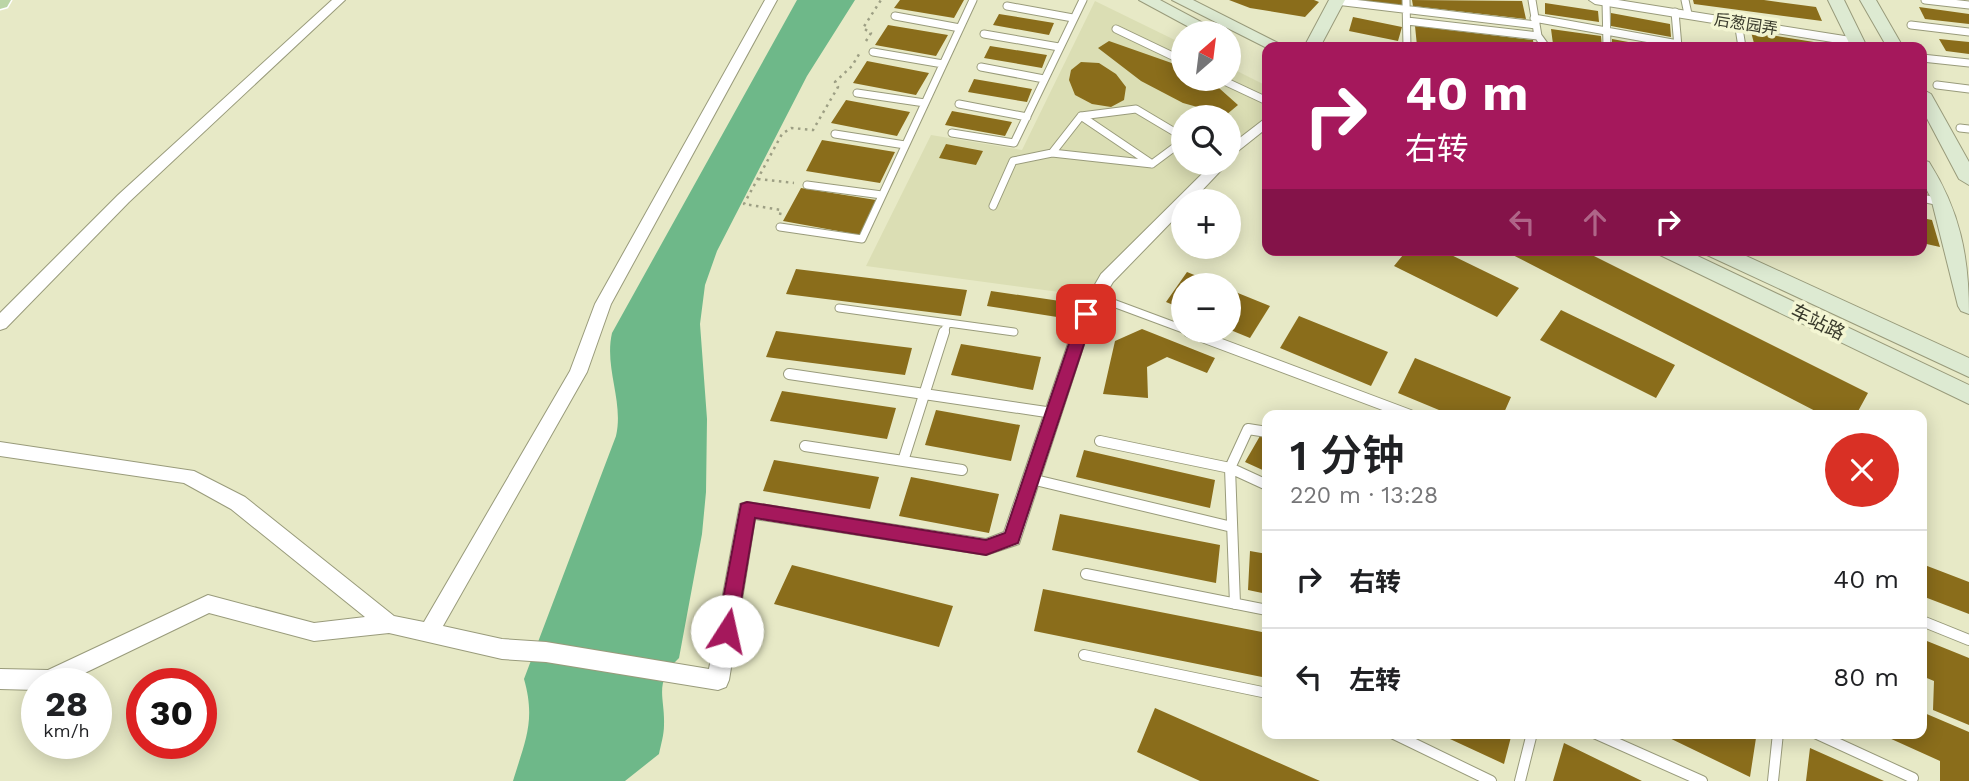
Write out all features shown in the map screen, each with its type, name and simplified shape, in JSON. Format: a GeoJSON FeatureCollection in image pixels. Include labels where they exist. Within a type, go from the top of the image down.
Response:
{"type":"FeatureCollection","features":[{"type":"Feature","properties":{"kind":"main road"},"geometry":{"type":"LineString","coordinates":[[1147,0],[1191,21]]}},
{"type":"Feature","properties":{"kind":"main road"},"geometry":{"type":"LineString","coordinates":[[1180,0],[1268,42]]}},
{"type":"Feature","properties":{"kind":"main road"},"geometry":{"type":"LineString","coordinates":[[1836,0],[1857,42]]}},
{"type":"Feature","properties":{"kind":"main road"},"geometry":{"type":"LineString","coordinates":[[1868,0],[1892,42]]}},
{"type":"Feature","properties":{"kind":"main road"},"geometry":{"type":"LineString","coordinates":[[1315,42],[1336,1]]}},
{"type":"Feature","properties":{"kind":"main road"},"geometry":{"type":"LineString","coordinates":[[1241,45],[1262,56]]}},
{"type":"Feature","properties":{"kind":"main road"},"geometry":{"type":"LineString","coordinates":[[1929,90],[1969,179]]}},
{"type":"Feature","properties":{"kind":"main road"},"geometry":{"type":"LineString","coordinates":[[1927,175],[1942,203],[1969,306]]}},
{"type":"Feature","properties":{"kind":"main road","name":"车站路"},"geometry":{"type":"LineString","coordinates":[[1679,256],[1969,395]]}},
{"type":"Feature","properties":{"kind":"main road","name":"车站路"},"geometry":{"type":"LineString","coordinates":[[1727,256],[1969,368]]}},
{"type":"Feature","properties":{"kind":"street"},"geometry":{"type":"LineString","coordinates":[[0,324],[55,264],[187,136],[340,0]]}},
{"type":"Feature","properties":{"kind":"street"},"geometry":{"type":"LineString","coordinates":[[429,632],[578,372],[603,304],[771,0]]}},
{"type":"Feature","properties":{"kind":"street","name":"后葱园弄"},"geometry":{"type":"LineString","coordinates":[[1600,1],[1847,42]]}},
{"type":"Feature","properties":{"kind":"street"},"geometry":{"type":"LineString","coordinates":[[1241,144],[1262,125]]}},
{"type":"Feature","properties":{"kind":"street"},"geometry":{"type":"LineString","coordinates":[[1195,189],[1209,175]]}},
{"type":"Feature","properties":{"kind":"street"},"geometry":{"type":"LineString","coordinates":[[0,679],[49,680],[208,604],[314,632],[389,624],[502,649],[547,652],[718,680],[747,510],[986,547],[1012,538],[1086,314],[1107,278],[1171,213]]}},
{"type":"Feature","properties":{"kind":"street"},"geometry":{"type":"LineString","coordinates":[[0,449],[187,476],[238,503],[389,624]]}},
{"type":"Feature","properties":{"kind":"lane"},"geometry":{"type":"LineString","coordinates":[[780,227],[862,239],[973,0]]}},
{"type":"Feature","properties":{"kind":"lane"},"geometry":{"type":"LineString","coordinates":[[952,133],[1014,144],[1083,0]]}},
{"type":"Feature","properties":{"kind":"lane"},"geometry":{"type":"LineString","coordinates":[[1406,0],[1407,42]]}},
{"type":"Feature","properties":{"kind":"lane"},"geometry":{"type":"LineString","coordinates":[[1531,0],[1538,36],[1542,42]]}},
{"type":"Feature","properties":{"kind":"lane"},"geometry":{"type":"LineString","coordinates":[[1678,42],[1685,0]]}},
{"type":"Feature","properties":{"kind":"lane"},"geometry":{"type":"LineString","coordinates":[[1925,0],[1969,5]]}},
{"type":"Feature","properties":{"kind":"lane"},"geometry":{"type":"LineString","coordinates":[[1336,1],[1407,12],[1535,22],[1607,31],[1659,42]]}},
{"type":"Feature","properties":{"kind":"lane"},"geometry":{"type":"LineString","coordinates":[[1600,1],[1607,42]]}},
{"type":"Feature","properties":{"kind":"lane"},"geometry":{"type":"LineString","coordinates":[[1007,6],[1073,18]]}},
{"type":"Feature","properties":{"kind":"lane"},"geometry":{"type":"LineString","coordinates":[[895,16],[960,27]]}},
{"type":"Feature","properties":{"kind":"lane"},"geometry":{"type":"LineString","coordinates":[[1407,21],[1538,36]]}},
{"type":"Feature","properties":{"kind":"lane"},"geometry":{"type":"LineString","coordinates":[[1738,22],[1741,42]]}},
{"type":"Feature","properties":{"kind":"lane"},"geometry":{"type":"LineString","coordinates":[[1911,25],[1969,32]]}},
{"type":"Feature","properties":{"kind":"lane"},"geometry":{"type":"LineString","coordinates":[[1116,29],[1171,55]]}},
{"type":"Feature","properties":{"kind":"lane"},"geometry":{"type":"LineString","coordinates":[[984,34],[1059,47]]}},
{"type":"Feature","properties":{"kind":"lane"},"geometry":{"type":"LineString","coordinates":[[873,52],[943,64]]}},
{"type":"Feature","properties":{"kind":"lane"},"geometry":{"type":"LineString","coordinates":[[1927,59],[1969,63]]}},
{"type":"Feature","properties":{"kind":"lane"},"geometry":{"type":"LineString","coordinates":[[981,67],[1044,79]]}},
{"type":"Feature","properties":{"kind":"lane"},"geometry":{"type":"LineString","coordinates":[[1241,89],[1262,99]]}},
{"type":"Feature","properties":{"kind":"lane"},"geometry":{"type":"LineString","coordinates":[[1929,90],[1969,89]]}},
{"type":"Feature","properties":{"kind":"lane"},"geometry":{"type":"LineString","coordinates":[[857,93],[925,103]]}},
{"type":"Feature","properties":{"kind":"lane"},"geometry":{"type":"LineString","coordinates":[[959,104],[1027,117]]}},
{"type":"Feature","properties":{"kind":"lane"},"geometry":{"type":"LineString","coordinates":[[1052,153],[1081,116],[1136,108],[1171,131]]}},
{"type":"Feature","properties":{"kind":"lane"},"geometry":{"type":"LineString","coordinates":[[1081,116],[1152,164]]}},
{"type":"Feature","properties":{"kind":"lane"},"geometry":{"type":"LineString","coordinates":[[835,134],[905,145]]}},
{"type":"Feature","properties":{"kind":"lane"},"geometry":{"type":"LineString","coordinates":[[993,206],[1013,161],[1052,153],[1152,164],[1171,149]]}},
{"type":"Feature","properties":{"kind":"lane"},"geometry":{"type":"LineString","coordinates":[[807,185],[882,195]]}},
{"type":"Feature","properties":{"kind":"lane"},"geometry":{"type":"LineString","coordinates":[[1927,199],[1942,203]]}},
{"type":"Feature","properties":{"kind":"lane"},"geometry":{"type":"LineString","coordinates":[[1097,297],[1171,325]]}},
{"type":"Feature","properties":{"kind":"lane"},"geometry":{"type":"LineString","coordinates":[[839,308],[1014,332]]}},
{"type":"Feature","properties":{"kind":"lane"},"geometry":{"type":"LineString","coordinates":[[903,461],[947,323]]}},
{"type":"Feature","properties":{"kind":"lane"},"geometry":{"type":"LineString","coordinates":[[1219,343],[1397,410]]}},
{"type":"Feature","properties":{"kind":"lane"},"geometry":{"type":"LineString","coordinates":[[789,374],[1053,413]]}},
{"type":"Feature","properties":{"kind":"lane"},"geometry":{"type":"LineString","coordinates":[[1235,604],[1230,468],[1248,429],[1262,431]]}},
{"type":"Feature","properties":{"kind":"lane"},"geometry":{"type":"LineString","coordinates":[[1100,441],[1230,468],[1262,483]]}},
{"type":"Feature","properties":{"kind":"lane"},"geometry":{"type":"LineString","coordinates":[[805,446],[962,470]]}},
{"type":"Feature","properties":{"kind":"lane"},"geometry":{"type":"LineString","coordinates":[[1031,479],[1232,527]]}},
{"type":"Feature","properties":{"kind":"lane"},"geometry":{"type":"LineString","coordinates":[[1086,573],[1262,609]]}},
{"type":"Feature","properties":{"kind":"lane"},"geometry":{"type":"LineString","coordinates":[[1927,623],[1969,640]]}},
{"type":"Feature","properties":{"kind":"lane"},"geometry":{"type":"LineString","coordinates":[[1084,655],[1262,692]]}},
{"type":"Feature","properties":{"kind":"lane"},"geometry":{"type":"LineString","coordinates":[[1404,739],[1491,781]]}},
{"type":"Feature","properties":{"kind":"lane"},"geometry":{"type":"LineString","coordinates":[[1520,781],[1530,739]]}},
{"type":"Feature","properties":{"kind":"lane"},"geometry":{"type":"LineString","coordinates":[[1608,739],[1702,781]]}},
{"type":"Feature","properties":{"kind":"lane"},"geometry":{"type":"LineString","coordinates":[[1773,781],[1777,739]]}},
{"type":"Feature","properties":{"kind":"lane"},"geometry":{"type":"LineString","coordinates":[[1828,739],[1913,778]]}},
{"type":"Feature","properties":{"kind":"path"},"geometry":{"type":"LineString","coordinates":[[780,227],[780,210],[744,204],[782,134],[791,128],[813,130],[838,87],[835,82],[852,66],[871,33],[863,27],[881,0]]}},
{"type":"Feature","properties":{"kind":"path"},"geometry":{"type":"LineString","coordinates":[[758,178],[807,185]]}},
{"type":"Feature","properties":{"kind":"shaded area"},"geometry":{"type":"Polygon","coordinates":[[[797,0],[855,0],[807,76],[717,251],[705,285],[700,324],[707,419],[706,492],[702,534],[679,658],[663,683],[664,729],[659,754],[625,781],[513,781],[528,731],[529,707],[524,679],[616,436],[618,410],[610,359],[612,333],[797,0]]]}},
{"type":"Feature","properties":{"kind":"shaded area"},"geometry":{"type":"Polygon","coordinates":[[[1095,1],[1171,38],[1171,91],[1241,91],[1241,73],[1262,84],[1262,126],[1241,145],[1241,105],[1171,105],[1171,175],[1209,175],[1195,189],[1171,189],[1171,213],[1107,278],[1097,297],[866,266],[931,135],[1022,150],[1095,1]]]}},
{"type":"Feature","properties":{"kind":"building"},"geometry":{"type":"Polygon","coordinates":[[[900,0],[964,0],[954,18],[894,8],[900,0]]]}},
{"type":"Feature","properties":{"kind":"building"},"geometry":{"type":"Polygon","coordinates":[[[1229,0],[1319,2],[1305,17],[1250,8],[1229,0]]]}},
{"type":"Feature","properties":{"kind":"building"},"geometry":{"type":"Polygon","coordinates":[[[1356,0],[1405,0],[1404,11],[1356,0]]]}},
{"type":"Feature","properties":{"kind":"building"},"geometry":{"type":"Polygon","coordinates":[[[1412,0],[1522,1],[1526,19],[1413,6],[1412,0]]]}},
{"type":"Feature","properties":{"kind":"building"},"geometry":{"type":"Polygon","coordinates":[[[1693,0],[1764,0],[1816,7],[1822,21],[1694,4],[1693,0]]]}},
{"type":"Feature","properties":{"kind":"building"},"geometry":{"type":"Polygon","coordinates":[[[1545,3],[1598,11],[1599,22],[1545,14],[1545,3]]]}},
{"type":"Feature","properties":{"kind":"building"},"geometry":{"type":"Polygon","coordinates":[[[1919,7],[1969,14],[1969,24],[1925,19],[1919,7]]]}},
{"type":"Feature","properties":{"kind":"building"},"geometry":{"type":"Polygon","coordinates":[[[1611,13],[1670,24],[1671,37],[1611,26],[1611,13]]]}},
{"type":"Feature","properties":{"kind":"building"},"geometry":{"type":"Polygon","coordinates":[[[999,14],[1054,23],[1049,35],[993,25],[999,14]]]}},
{"type":"Feature","properties":{"kind":"building"},"geometry":{"type":"Polygon","coordinates":[[[1353,17],[1402,27],[1398,41],[1349,31],[1353,17]]]}},
{"type":"Feature","properties":{"kind":"building"},"geometry":{"type":"Polygon","coordinates":[[[888,25],[948,35],[936,56],[875,45],[888,25]]]}},
{"type":"Feature","properties":{"kind":"building"},"geometry":{"type":"Polygon","coordinates":[[[1415,26],[1533,42],[1417,42],[1415,26]]]}},
{"type":"Feature","properties":{"kind":"building"},"geometry":{"type":"Polygon","coordinates":[[[1551,29],[1601,36],[1602,42],[1553,42],[1551,29]]]}},
{"type":"Feature","properties":{"kind":"building"},"geometry":{"type":"Polygon","coordinates":[[[1751,32],[1814,42],[1754,42],[1751,32]]]}},
{"type":"Feature","properties":{"kind":"building"},"geometry":{"type":"Polygon","coordinates":[[[1939,39],[1969,42],[1969,54],[1946,51],[1939,39]]]}},
{"type":"Feature","properties":{"kind":"building"},"geometry":{"type":"Polygon","coordinates":[[[1109,41],[1171,63],[1171,91],[1222,91],[1238,105],[1183,103],[1141,81],[1098,48],[1109,41]]]}},
{"type":"Feature","properties":{"kind":"building"},"geometry":{"type":"Polygon","coordinates":[[[990,46],[1047,55],[1042,68],[984,58],[990,46]]]}},
{"type":"Feature","properties":{"kind":"building"},"geometry":{"type":"Polygon","coordinates":[[[867,61],[929,73],[916,95],[853,83],[867,61]]]}},
{"type":"Feature","properties":{"kind":"building"},"geometry":{"type":"Polygon","coordinates":[[[1081,62],[1099,63],[1116,74],[1126,87],[1124,100],[1111,107],[1092,104],[1075,95],[1069,80],[1071,70],[1081,62]]]}},
{"type":"Feature","properties":{"kind":"building"},"geometry":{"type":"Polygon","coordinates":[[[974,79],[1032,89],[1027,102],[968,92],[974,79]]]}},
{"type":"Feature","properties":{"kind":"building"},"geometry":{"type":"Polygon","coordinates":[[[846,100],[910,112],[897,136],[831,123],[846,100]]]}},
{"type":"Feature","properties":{"kind":"building"},"geometry":{"type":"Polygon","coordinates":[[[952,111],[1012,122],[1005,136],[945,125],[952,111]]]}},
{"type":"Feature","properties":{"kind":"building"},"geometry":{"type":"Polygon","coordinates":[[[822,140],[895,152],[880,183],[806,171],[822,140]]]}},
{"type":"Feature","properties":{"kind":"building"},"geometry":{"type":"Polygon","coordinates":[[[946,144],[983,151],[976,165],[939,158],[946,144]]]}},
{"type":"Feature","properties":{"kind":"building"},"geometry":{"type":"Polygon","coordinates":[[[801,188],[876,200],[860,235],[783,221],[801,188]]]}},
{"type":"Feature","properties":{"kind":"building"},"geometry":{"type":"Polygon","coordinates":[[[1927,219],[1932,220],[1940,247],[1927,244],[1927,219]]]}},
{"type":"Feature","properties":{"kind":"building"},"geometry":{"type":"Polygon","coordinates":[[[1402,256],[1453,256],[1519,288],[1497,317],[1394,266],[1402,256]]]}},
{"type":"Feature","properties":{"kind":"building"},"geometry":{"type":"Polygon","coordinates":[[[1515,256],[1594,256],[1868,393],[1859,410],[1813,410],[1515,256]]]}},
{"type":"Feature","properties":{"kind":"building"},"geometry":{"type":"Polygon","coordinates":[[[796,269],[967,290],[961,316],[786,294],[796,269]]]}},
{"type":"Feature","properties":{"kind":"building"},"geometry":{"type":"Polygon","coordinates":[[[991,291],[1060,301],[1057,317],[987,306],[991,291]]]}},
{"type":"Feature","properties":{"kind":"building"},"geometry":{"type":"Polygon","coordinates":[[[1241,294],[1270,306],[1250,338],[1241,334],[1241,294]]]}},
{"type":"Feature","properties":{"kind":"building"},"geometry":{"type":"Polygon","coordinates":[[[1561,310],[1675,365],[1656,398],[1540,340],[1561,310]]]}},
{"type":"Feature","properties":{"kind":"building"},"geometry":{"type":"Polygon","coordinates":[[[1299,316],[1388,352],[1371,386],[1280,348],[1299,316]]]}},
{"type":"Feature","properties":{"kind":"building"},"geometry":{"type":"Polygon","coordinates":[[[1142,329],[1171,341],[1171,343],[1215,358],[1207,373],[1167,357],[1147,367],[1148,398],[1103,394],[1115,341],[1142,329]]]}},
{"type":"Feature","properties":{"kind":"building"},"geometry":{"type":"Polygon","coordinates":[[[776,331],[912,348],[905,375],[766,357],[776,331]]]}},
{"type":"Feature","properties":{"kind":"building"},"geometry":{"type":"Polygon","coordinates":[[[961,344],[1041,357],[1033,390],[951,375],[961,344]]]}},
{"type":"Feature","properties":{"kind":"building"},"geometry":{"type":"Polygon","coordinates":[[[1415,358],[1511,397],[1505,410],[1439,410],[1398,393],[1415,358]]]}},
{"type":"Feature","properties":{"kind":"building"},"geometry":{"type":"Polygon","coordinates":[[[782,391],[896,408],[887,439],[770,421],[782,391]]]}},
{"type":"Feature","properties":{"kind":"building"},"geometry":{"type":"Polygon","coordinates":[[[936,410],[1020,425],[1011,461],[925,445],[936,410]]]}},
{"type":"Feature","properties":{"kind":"building"},"geometry":{"type":"Polygon","coordinates":[[[1260,436],[1262,437],[1262,470],[1245,462],[1260,436]]]}},
{"type":"Feature","properties":{"kind":"building"},"geometry":{"type":"Polygon","coordinates":[[[1084,450],[1215,480],[1210,508],[1076,477],[1084,450]]]}},
{"type":"Feature","properties":{"kind":"building"},"geometry":{"type":"Polygon","coordinates":[[[774,460],[879,477],[870,509],[763,491],[774,460]]]}},
{"type":"Feature","properties":{"kind":"building"},"geometry":{"type":"Polygon","coordinates":[[[911,477],[999,494],[989,533],[899,516],[911,477]]]}},
{"type":"Feature","properties":{"kind":"building"},"geometry":{"type":"Polygon","coordinates":[[[1060,514],[1220,545],[1216,583],[1052,550],[1060,514]]]}},
{"type":"Feature","properties":{"kind":"building"},"geometry":{"type":"Polygon","coordinates":[[[1250,551],[1262,553],[1262,593],[1248,590],[1250,551]]]}},
{"type":"Feature","properties":{"kind":"building"},"geometry":{"type":"Polygon","coordinates":[[[792,565],[953,606],[939,647],[774,604],[792,565]]]}},
{"type":"Feature","properties":{"kind":"building"},"geometry":{"type":"Polygon","coordinates":[[[1927,566],[1969,582],[1969,614],[1927,598],[1927,566]]]}},
{"type":"Feature","properties":{"kind":"building"},"geometry":{"type":"Polygon","coordinates":[[[1043,589],[1262,632],[1262,677],[1034,631],[1043,589]]]}},
{"type":"Feature","properties":{"kind":"building"},"geometry":{"type":"Polygon","coordinates":[[[1927,641],[1969,658],[1969,725],[1933,710],[1934,681],[1927,678],[1927,641]]]}},
{"type":"Feature","properties":{"kind":"building"},"geometry":{"type":"Polygon","coordinates":[[[1155,708],[1320,781],[1200,781],[1137,752],[1155,708]]]}},
{"type":"Feature","properties":{"kind":"building"},"geometry":{"type":"Polygon","coordinates":[[[1927,714],[1969,732],[1969,781],[1940,781],[1940,761],[1891,739],[1927,739],[1927,714]]]}},
{"type":"Feature","properties":{"kind":"building"},"geometry":{"type":"Polygon","coordinates":[[[1450,739],[1510,739],[1504,764],[1450,739]]]}},
{"type":"Feature","properties":{"kind":"building"},"geometry":{"type":"Polygon","coordinates":[[[1671,739],[1756,739],[1750,777],[1671,739]]]}},
{"type":"Feature","properties":{"kind":"building"},"geometry":{"type":"Polygon","coordinates":[[[1564,743],[1642,781],[1553,781],[1564,743]]]}},
{"type":"Feature","properties":{"kind":"building"},"geometry":{"type":"Polygon","coordinates":[[[1810,748],[1884,781],[1806,781],[1810,748]]]}},
{"type":"Feature","properties":{"kind":"route"},"geometry":{"type":"LineString","coordinates":[[727,631],[747,510],[986,547],[1012,538],[1086,314]]}}]}
